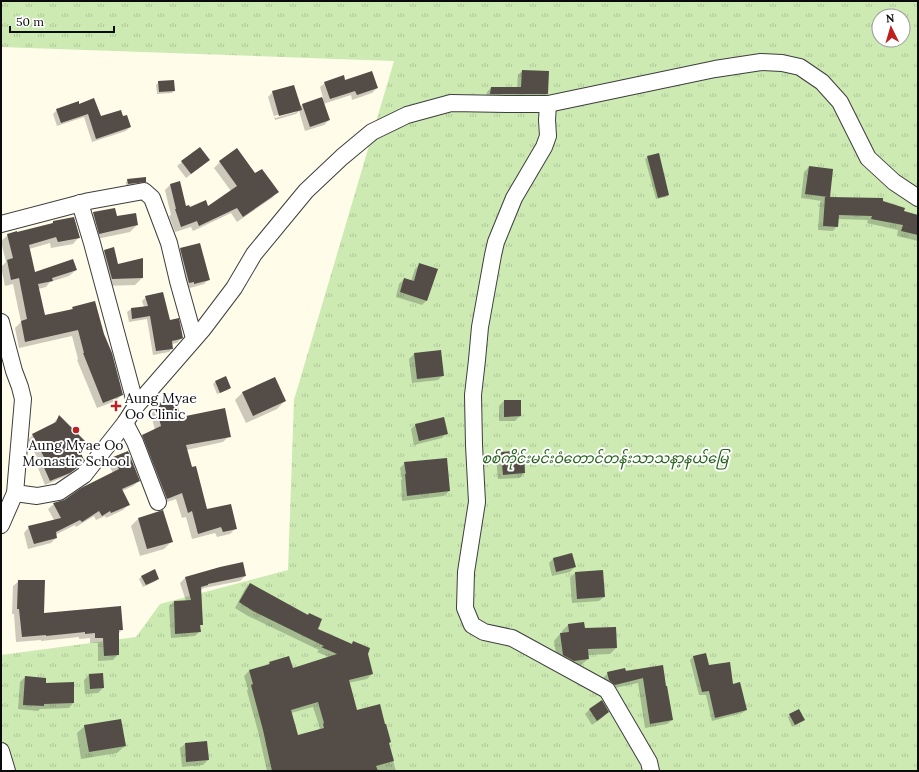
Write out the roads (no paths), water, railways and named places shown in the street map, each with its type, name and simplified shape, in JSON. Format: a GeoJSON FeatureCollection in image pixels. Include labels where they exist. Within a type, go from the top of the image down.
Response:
{"type":"FeatureCollection","features":[{"type":"Feature","properties":{"kind":"street"},"geometry":{"type":"LineString","coordinates":[[15,493],[37,496],[59,492],[84,475],[125,423],[136,406],[203,329],[234,288],[254,254],[306,192],[342,157],[372,132],[407,115],[451,103],[548,104],[715,69],[761,62],[782,63],[800,67],[822,82],[840,102],[868,158],[894,182],[918,198]]}},
{"type":"Feature","properties":{"kind":"street"},"geometry":{"type":"LineString","coordinates":[[548,104],[548,136],[544,147],[514,198],[496,242],[480,327],[473,395],[474,445],[478,502],[466,572],[465,608],[472,625],[484,632],[512,638],[606,690],[648,762],[651,771]]}},
{"type":"Feature","properties":{"kind":"street"},"geometry":{"type":"LineString","coordinates":[[1,224],[80,203],[144,191],[152,198],[169,244],[194,338]]}},
{"type":"Feature","properties":{"kind":"street"},"geometry":{"type":"LineString","coordinates":[[80,203],[136,406]]}},
{"type":"Feature","properties":{"kind":"street"},"geometry":{"type":"LineString","coordinates":[[1,322],[7,372],[20,387],[23,399],[15,493],[1,525]]}},
{"type":"Feature","properties":{"kind":"street"},"geometry":{"type":"LineString","coordinates":[[125,423],[135,442],[158,502]]}},
{"type":"Feature","properties":{"kind":"street"},"geometry":{"type":"LineString","coordinates":[[1,751],[8,771]]}},
{"type":"Feature","properties":{"kind":"place","name":"Aung Myae Oo Clinic"},"geometry":{"type":"Point","coordinates":[116,406]}},
{"type":"Feature","properties":{"kind":"place","name":"Aung Myae Oo Monastic School"},"geometry":{"type":"Point","coordinates":[76,430]}},
{"type":"Feature","properties":{"kind":"park label","name":"စစ်ကိုင်းမင်းဝံတောင်တန်းသာသနာ့နယ်မြေ"},"geometry":{"type":"Point","coordinates":[605,458]}}]}
